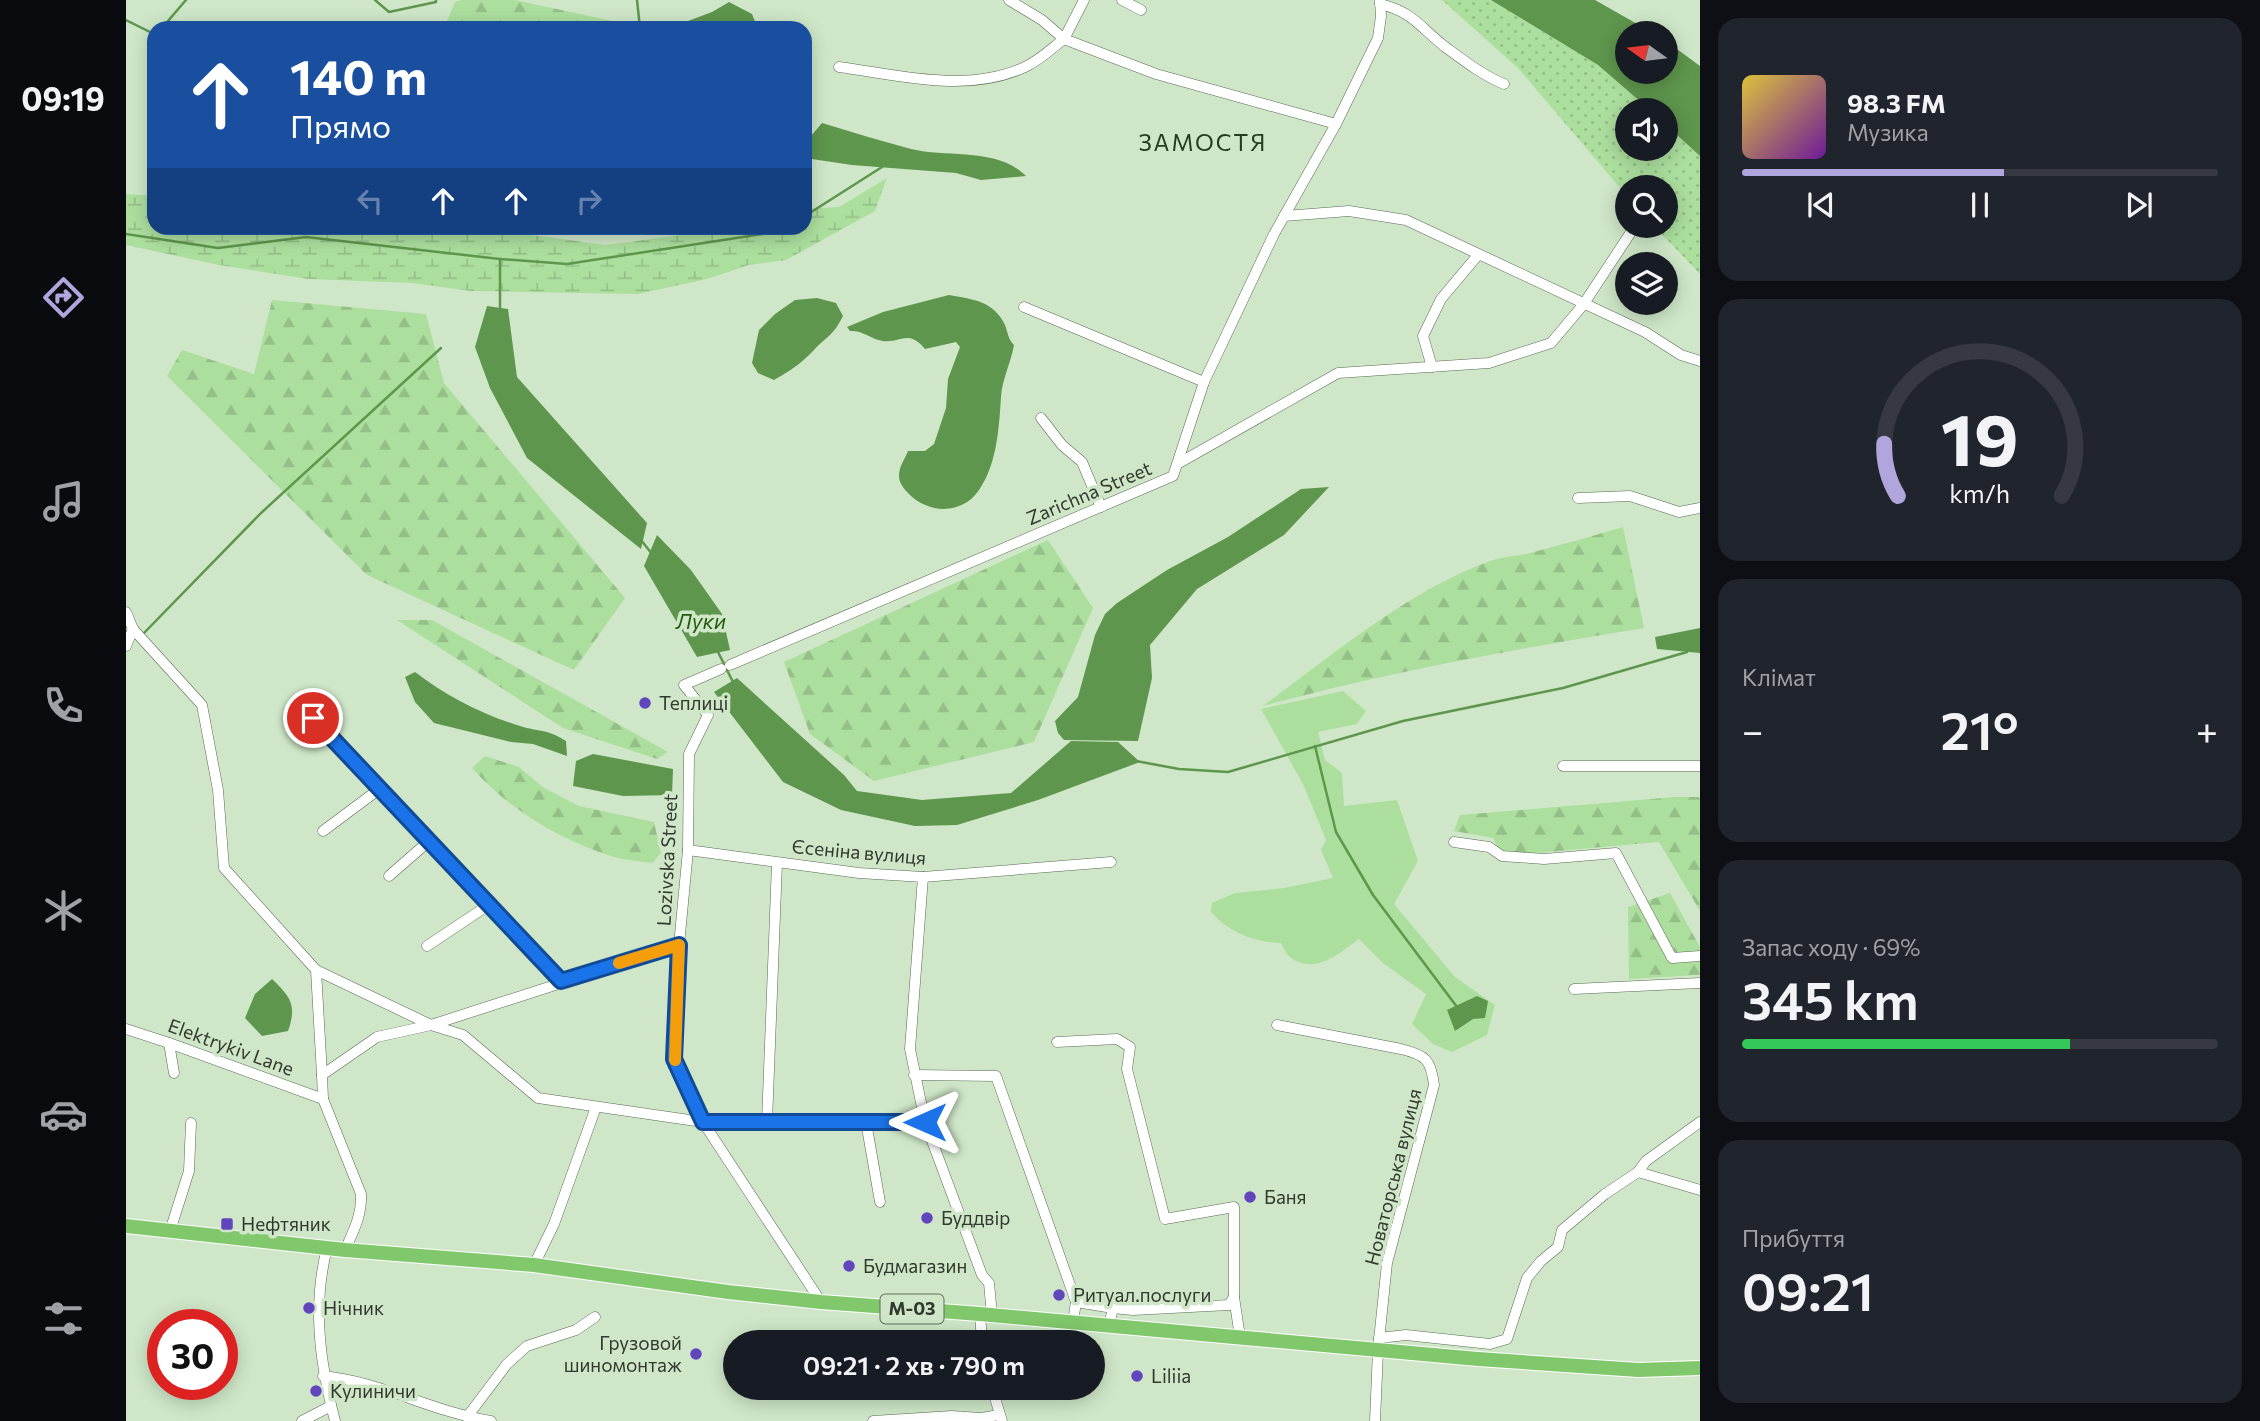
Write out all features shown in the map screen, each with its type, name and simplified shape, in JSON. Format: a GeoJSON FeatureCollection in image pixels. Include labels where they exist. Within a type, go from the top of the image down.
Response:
{"type":"FeatureCollection","features":[{"type":"Feature","properties":{"kind":"highway","name":"М-03"},"geometry":{"type":"LineString","coordinates":[[126,1226],[345,1250],[534,1265],[821,1302],[1240,1337],[1379,1344],[1638,1370],[1700,1368]]}},
{"type":"Feature","properties":{"kind":"street"},"geometry":{"type":"LineString","coordinates":[[1009,0],[1042,20],[1064,39],[1156,74],[1336,124]]}},
{"type":"Feature","properties":{"kind":"street"},"geometry":{"type":"LineString","coordinates":[[839,67],[944,81],[995,78],[1043,57],[1064,39],[1084,0]]}},
{"type":"Feature","properties":{"kind":"street"},"geometry":{"type":"LineString","coordinates":[[1122,0],[1140,10]]}},
{"type":"Feature","properties":{"kind":"street"},"geometry":{"type":"LineString","coordinates":[[1380,2],[1416,19],[1442,44],[1487,77],[1504,84]]}},
{"type":"Feature","properties":{"kind":"street","name":"Zarichna Street"},"geometry":{"type":"LineString","coordinates":[[684,685],[1173,477],[1204,382],[1284,216],[1336,124],[1378,38],[1380,2]]}},
{"type":"Feature","properties":{"kind":"street"},"geometry":{"type":"LineString","coordinates":[[1284,216],[1349,211],[1406,220],[1645,332],[1681,355],[1700,361]]}},
{"type":"Feature","properties":{"kind":"street"},"geometry":{"type":"LineString","coordinates":[[1179,463],[1338,373],[1489,363],[1551,342],[1583,305],[1627,238]]}},
{"type":"Feature","properties":{"kind":"street"},"geometry":{"type":"LineString","coordinates":[[1432,367],[1423,335],[1441,299],[1479,255]]}},
{"type":"Feature","properties":{"kind":"street"},"geometry":{"type":"LineString","coordinates":[[1024,307],[1204,382]]}},
{"type":"Feature","properties":{"kind":"street"},"geometry":{"type":"LineString","coordinates":[[1041,418],[1062,445],[1082,462],[1101,508]]}},
{"type":"Feature","properties":{"kind":"street"},"geometry":{"type":"LineString","coordinates":[[1578,498],[1630,496],[1679,512],[1700,508]]}},
{"type":"Feature","properties":{"kind":"street"},"geometry":{"type":"LineString","coordinates":[[126,612],[130,631],[126,646]]}},
{"type":"Feature","properties":{"kind":"street"},"geometry":{"type":"LineString","coordinates":[[130,631],[202,705],[218,790],[224,868],[316,970],[431,1025],[463,1035],[538,1098],[703,1122],[925,1122]]}},
{"type":"Feature","properties":{"kind":"street","name":"Lozivska Street"},"geometry":{"type":"LineString","coordinates":[[684,685],[708,715],[689,754],[688,850],[679,945],[674,1059],[703,1122],[821,1302]]}},
{"type":"Feature","properties":{"kind":"street"},"geometry":{"type":"LineString","coordinates":[[313,718],[378,790],[561,981]]}},
{"type":"Feature","properties":{"kind":"street"},"geometry":{"type":"LineString","coordinates":[[1563,766],[1700,766]]}},
{"type":"Feature","properties":{"kind":"street"},"geometry":{"type":"LineString","coordinates":[[323,831],[378,790]]}},
{"type":"Feature","properties":{"kind":"street"},"geometry":{"type":"LineString","coordinates":[[389,876],[429,841]]}},
{"type":"Feature","properties":{"kind":"street"},"geometry":{"type":"LineString","coordinates":[[1454,842],[1489,847],[1502,856],[1544,859],[1616,853],[1672,958],[1700,956]]}},
{"type":"Feature","properties":{"kind":"street","name":"Єсеніна вулиця"},"geometry":{"type":"LineString","coordinates":[[688,850],[859,873],[923,877],[1111,862]]}},
{"type":"Feature","properties":{"kind":"street"},"geometry":{"type":"LineString","coordinates":[[767,1122],[777,863]]}},
{"type":"Feature","properties":{"kind":"street"},"geometry":{"type":"LineString","coordinates":[[923,877],[910,1048],[925,1122],[982,1275],[989,1283],[984,1330]]}},
{"type":"Feature","properties":{"kind":"street"},"geometry":{"type":"LineString","coordinates":[[427,946],[489,904]]}},
{"type":"Feature","properties":{"kind":"street"},"geometry":{"type":"LineString","coordinates":[[322,1075],[377,1037],[431,1025],[679,945]]}},
{"type":"Feature","properties":{"kind":"street"},"geometry":{"type":"LineString","coordinates":[[316,970],[323,1100],[361,1194],[362,1209],[345,1250]]}},
{"type":"Feature","properties":{"kind":"street"},"geometry":{"type":"LineString","coordinates":[[1574,989],[1700,982]]}},
{"type":"Feature","properties":{"kind":"street","name":"Новаторська вулиця"},"geometry":{"type":"LineString","coordinates":[[1277,1025],[1420,1054],[1431,1067],[1434,1085],[1387,1263],[1375,1421]]}},
{"type":"Feature","properties":{"kind":"street","name":"Elektrykiv Lane"},"geometry":{"type":"LineString","coordinates":[[126,1029],[323,1100]]}},
{"type":"Feature","properties":{"kind":"street"},"geometry":{"type":"LineString","coordinates":[[1058,1042],[1117,1040],[1130,1047],[1127,1069],[1165,1219],[1234,1207],[1234,1297],[1240,1337]]}},
{"type":"Feature","properties":{"kind":"street"},"geometry":{"type":"LineString","coordinates":[[169,1043],[174,1073]]}},
{"type":"Feature","properties":{"kind":"street"},"geometry":{"type":"LineString","coordinates":[[914,1075],[996,1076],[1076,1302],[1073,1322]]}},
{"type":"Feature","properties":{"kind":"street"},"geometry":{"type":"LineString","coordinates":[[534,1265],[554,1224],[596,1107]]}},
{"type":"Feature","properties":{"kind":"street"},"geometry":{"type":"LineString","coordinates":[[866,1122],[880,1202]]}},
{"type":"Feature","properties":{"kind":"street"},"geometry":{"type":"LineString","coordinates":[[1379,1344],[1406,1335],[1490,1344],[1507,1339],[1527,1278],[1541,1261],[1558,1247],[1562,1230],[1605,1194],[1638,1172],[1646,1161],[1700,1122]]}},
{"type":"Feature","properties":{"kind":"street"},"geometry":{"type":"LineString","coordinates":[[170,1231],[189,1171],[191,1123]]}},
{"type":"Feature","properties":{"kind":"street"},"geometry":{"type":"LineString","coordinates":[[1638,1172],[1700,1190]]}},
{"type":"Feature","properties":{"kind":"street"},"geometry":{"type":"LineString","coordinates":[[327,1248],[320,1293],[320,1360],[335,1421]]}},
{"type":"Feature","properties":{"kind":"street"},"geometry":{"type":"LineString","coordinates":[[1076,1302],[1133,1310],[1229,1305],[1234,1297]]}},
{"type":"Feature","properties":{"kind":"street"},"geometry":{"type":"LineString","coordinates":[[1109,1325],[1113,1308]]}},
{"type":"Feature","properties":{"kind":"street"},"geometry":{"type":"LineString","coordinates":[[467,1417],[507,1364],[527,1346],[576,1330],[595,1317]]}},
{"type":"Feature","properties":{"kind":"street"},"geometry":{"type":"LineString","coordinates":[[323,1376],[368,1383],[467,1417],[491,1421]]}},
{"type":"Feature","properties":{"kind":"street"},"geometry":{"type":"LineString","coordinates":[[873,1421],[952,1416],[998,1419],[994,1400]]}},
{"type":"Feature","properties":{"kind":"street"},"geometry":{"type":"LineString","coordinates":[[302,1421],[331,1406]]}},
{"type":"Feature","properties":{"kind":"green space"},"geometry":{"type":"Polygon","coordinates":[[[515,0],[612,21],[447,21],[455,2],[515,0]]]}},
{"type":"Feature","properties":{"kind":"green space"},"geometry":{"type":"Polygon","coordinates":[[[1442,0],[1491,0],[1598,65],[1615,80],[1615,84],[1620,84],[1636,98],[1615,98],[1615,161],[1678,161],[1678,136],[1700,156],[1700,274],[1666,238],[1678,238],[1678,175],[1615,175],[1615,182],[1518,68],[1442,0]]]}},
{"type":"Feature","properties":{"kind":"green space"},"geometry":{"type":"Polygon","coordinates":[[[887,178],[875,211],[786,260],[749,265],[707,279],[638,294],[471,291],[412,283],[308,279],[219,265],[126,245],[126,194],[147,196],[147,235],[532,235],[606,245],[681,235],[812,235],[812,209],[839,207],[887,178]]]}},
{"type":"Feature","properties":{"kind":"green space"},"geometry":{"type":"Polygon","coordinates":[[[272,300],[426,314],[444,383],[625,598],[574,670],[367,575],[167,376],[182,350],[254,374],[272,300]]]}},
{"type":"Feature","properties":{"kind":"green space"},"geometry":{"type":"Polygon","coordinates":[[[1623,527],[1644,628],[1452,662],[1263,706],[1374,624],[1433,587],[1463,572],[1498,559],[1530,553],[1623,527]]]}},
{"type":"Feature","properties":{"kind":"green space"},"geometry":{"type":"Polygon","coordinates":[[[1048,540],[1093,608],[1034,742],[874,781],[810,734],[784,662],[1048,540]]]}},
{"type":"Feature","properties":{"kind":"green space"},"geometry":{"type":"Polygon","coordinates":[[[397,620],[432,620],[668,752],[657,759],[563,728],[397,620]]]}},
{"type":"Feature","properties":{"kind":"green space"},"geometry":{"type":"Polygon","coordinates":[[[1343,691],[1366,711],[1357,724],[1318,732],[1325,760],[1342,773],[1344,806],[1397,800],[1418,861],[1394,904],[1455,977],[1495,1005],[1487,1035],[1452,1052],[1433,1044],[1412,1024],[1426,994],[1383,963],[1359,939],[1326,960],[1308,964],[1290,957],[1281,943],[1261,941],[1234,931],[1211,912],[1212,903],[1235,893],[1284,888],[1333,878],[1321,850],[1326,840],[1303,784],[1261,709],[1343,691]]]}},
{"type":"Feature","properties":{"kind":"green space"},"geometry":{"type":"Polygon","coordinates":[[[485,756],[519,767],[544,788],[579,806],[654,822],[661,853],[652,863],[619,858],[556,833],[502,797],[472,768],[485,756]]]}},
{"type":"Feature","properties":{"kind":"green space"},"geometry":{"type":"Polygon","coordinates":[[[1700,797],[1700,911],[1659,842],[1502,856],[1493,838],[1454,831],[1460,815],[1700,797]]]}},
{"type":"Feature","properties":{"kind":"green space"},"geometry":{"type":"Polygon","coordinates":[[[1670,893],[1700,947],[1700,975],[1629,979],[1628,907],[1670,893]]]}},
{"type":"Feature","properties":{"kind":"water"},"geometry":{"type":"Polygon","coordinates":[[[1491,0],[1595,0],[1632,21],[1615,21],[1615,80],[1598,65],[1491,0]]]}},
{"type":"Feature","properties":{"kind":"water"},"geometry":{"type":"Polygon","coordinates":[[[729,2],[752,14],[755,21],[688,21],[729,2]]]}},
{"type":"Feature","properties":{"kind":"water"},"geometry":{"type":"Polygon","coordinates":[[[1678,50],[1700,66],[1700,156],[1678,136],[1678,98],[1636,98],[1620,84],[1678,84],[1678,50]]]}},
{"type":"Feature","properties":{"kind":"water"},"geometry":{"type":"Polygon","coordinates":[[[822,123],[925,152],[987,157],[1014,167],[1026,176],[981,180],[956,173],[812,159],[812,135],[822,123]]]}},
{"type":"Feature","properties":{"kind":"water"},"geometry":{"type":"Polygon","coordinates":[[[949,295],[989,306],[1000,317],[1014,345],[1002,391],[998,433],[990,469],[972,498],[955,508],[945,509],[917,501],[902,486],[899,472],[908,451],[925,451],[934,444],[946,408],[948,379],[960,347],[956,342],[925,349],[909,338],[883,341],[850,331],[847,327],[883,312],[949,295]]]}},
{"type":"Feature","properties":{"kind":"water"},"geometry":{"type":"Polygon","coordinates":[[[817,298],[836,303],[843,316],[833,332],[800,363],[774,380],[758,373],[752,363],[759,330],[795,300],[817,298]]]}},
{"type":"Feature","properties":{"kind":"water"},"geometry":{"type":"Polygon","coordinates":[[[487,306],[508,309],[517,377],[647,523],[641,549],[527,458],[490,388],[475,347],[487,306]]]}},
{"type":"Feature","properties":{"kind":"water"},"geometry":{"type":"Polygon","coordinates":[[[1329,487],[1284,535],[1197,589],[1150,645],[1152,678],[1138,741],[1064,740],[1058,733],[1055,721],[1078,697],[1095,635],[1105,614],[1167,570],[1228,537],[1301,489],[1329,487]]]}},
{"type":"Feature","properties":{"kind":"water","name":"Луки"},"geometry":{"type":"Polygon","coordinates":[[[657,535],[691,570],[722,614],[730,650],[697,657],[644,566],[657,535]]]}},
{"type":"Feature","properties":{"kind":"water"},"geometry":{"type":"Polygon","coordinates":[[[1700,628],[1700,653],[1657,649],[1655,637],[1700,628]]]}},
{"type":"Feature","properties":{"kind":"water"},"geometry":{"type":"Polygon","coordinates":[[[415,672],[452,697],[478,710],[560,737],[566,741],[567,756],[533,744],[511,742],[434,723],[415,702],[405,677],[415,672]]]}},
{"type":"Feature","properties":{"kind":"water"},"geometry":{"type":"Polygon","coordinates":[[[737,678],[844,775],[857,791],[922,800],[1011,793],[1071,741],[1118,742],[1140,762],[1038,800],[957,825],[915,826],[841,810],[783,782],[714,692],[737,678]]]}},
{"type":"Feature","properties":{"kind":"water"},"geometry":{"type":"Polygon","coordinates":[[[593,754],[673,769],[672,795],[623,796],[573,786],[576,761],[593,754]]]}},
{"type":"Feature","properties":{"kind":"water"},"geometry":{"type":"Polygon","coordinates":[[[272,979],[288,997],[292,1008],[291,1022],[288,1031],[262,1036],[245,1018],[255,994],[272,979]]]}},
{"type":"Feature","properties":{"kind":"water"},"geometry":{"type":"Polygon","coordinates":[[[1477,996],[1488,1001],[1485,1018],[1473,1019],[1455,1031],[1447,1010],[1477,996]]]}},
{"type":"Feature","properties":{"kind":"waterway"},"geometry":{"type":"LineString","coordinates":[[168,21],[186,0]]}},
{"type":"Feature","properties":{"kind":"waterway"},"geometry":{"type":"LineString","coordinates":[[375,0],[389,12],[436,0]]}},
{"type":"Feature","properties":{"kind":"waterway"},"geometry":{"type":"LineString","coordinates":[[637,0],[639,21]]}},
{"type":"Feature","properties":{"kind":"waterway"},"geometry":{"type":"LineString","coordinates":[[126,20],[147,30]]}},
{"type":"Feature","properties":{"kind":"waterway"},"geometry":{"type":"LineString","coordinates":[[812,212],[882,167]]}},
{"type":"Feature","properties":{"kind":"waterway"},"geometry":{"type":"LineString","coordinates":[[126,234],[218,248],[306,237],[500,259],[500,311]]}},
{"type":"Feature","properties":{"kind":"waterway"},"geometry":{"type":"LineString","coordinates":[[500,259],[567,264],[756,235]]}},
{"type":"Feature","properties":{"kind":"waterway"},"geometry":{"type":"LineString","coordinates":[[144,633],[261,513],[441,348]]}},
{"type":"Feature","properties":{"kind":"waterway"},"geometry":{"type":"LineString","coordinates":[[641,540],[652,554]]}},
{"type":"Feature","properties":{"kind":"waterway"},"geometry":{"type":"LineString","coordinates":[[718,652],[734,684]]}},
{"type":"Feature","properties":{"kind":"waterway"},"geometry":{"type":"LineString","coordinates":[[1136,761],[1179,769],[1228,772],[1403,721],[1563,688],[1687,652]]}},
{"type":"Feature","properties":{"kind":"waterway"},"geometry":{"type":"LineString","coordinates":[[1315,746],[1336,832],[1373,895],[1457,1007]]}},
{"type":"Feature","properties":{"kind":"slow traffic"},"geometry":{"type":"LineString","coordinates":[[619,963],[679,945],[675,1060]]}},
{"type":"Feature","properties":{"kind":"place","name":"Теплиці"},"geometry":{"type":"Point","coordinates":[645,703]}},
{"type":"Feature","properties":{"kind":"place","name":"Баня"},"geometry":{"type":"Point","coordinates":[1250,1197]}},
{"type":"Feature","properties":{"kind":"place","name":"Буддвір"},"geometry":{"type":"Point","coordinates":[927,1218]}},
{"type":"Feature","properties":{"kind":"place","name":"Нефтяник"},"geometry":{"type":"Point","coordinates":[227,1224]}},
{"type":"Feature","properties":{"kind":"place","name":"Будмагазин"},"geometry":{"type":"Point","coordinates":[849,1266]}},
{"type":"Feature","properties":{"kind":"place","name":"Ритуал.послуги"},"geometry":{"type":"Point","coordinates":[1059,1295]}},
{"type":"Feature","properties":{"kind":"place","name":"Нічник"},"geometry":{"type":"Point","coordinates":[309,1308]}},
{"type":"Feature","properties":{"kind":"place","name":"Грузовой шиномонтаж"},"geometry":{"type":"Point","coordinates":[696,1354]}},
{"type":"Feature","properties":{"kind":"place","name":"Liliia"},"geometry":{"type":"Point","coordinates":[1137,1376]}},
{"type":"Feature","properties":{"kind":"place","name":"Кулиничи"},"geometry":{"type":"Point","coordinates":[316,1391]}},
{"type":"Feature","properties":{"kind":"district","name":"ЗАМОСТЯ"},"geometry":{"type":"Point","coordinates":[1203,143]}},
{"type":"Feature","properties":{"kind":"route"},"geometry":{"type":"LineString","coordinates":[[313,718],[378,790],[475,888],[561,981],[679,945],[674,1059],[703,1122],[925,1122]]}}]}
